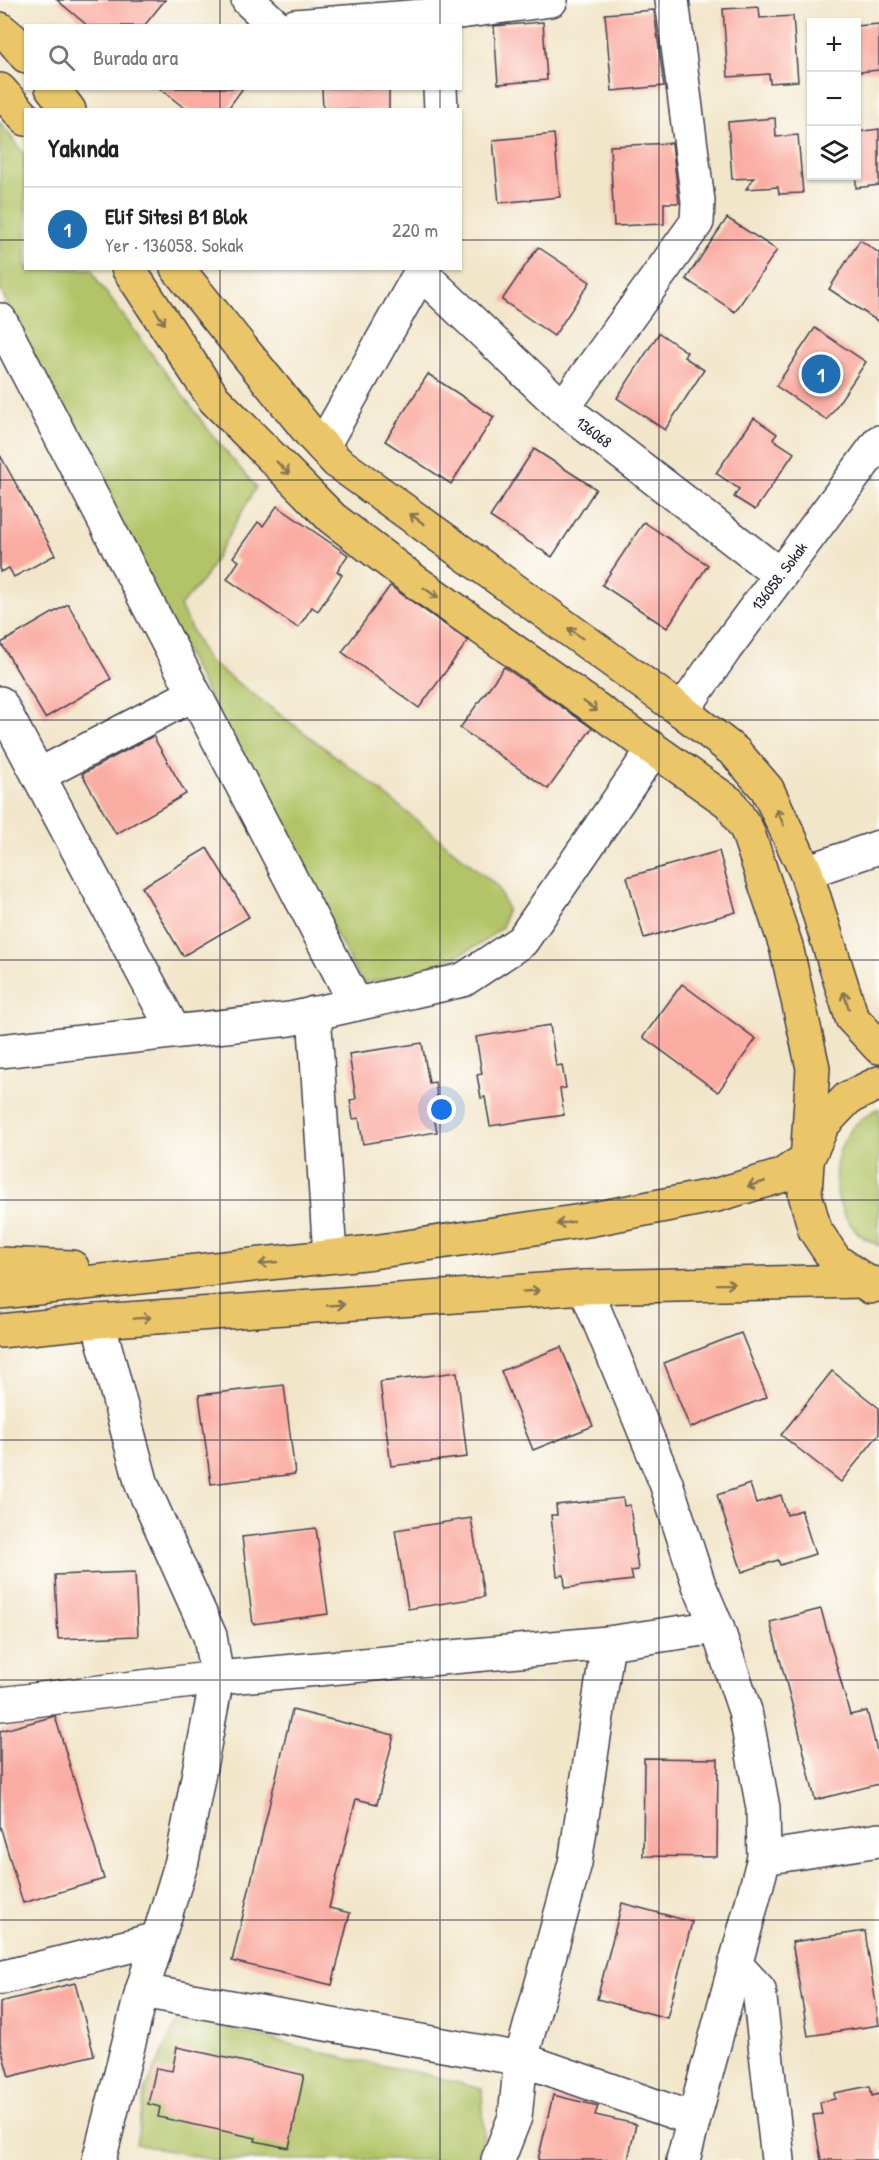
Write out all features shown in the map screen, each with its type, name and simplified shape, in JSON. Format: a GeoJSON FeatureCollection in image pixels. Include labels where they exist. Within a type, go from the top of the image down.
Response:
{"type":"FeatureCollection","features":[{"type":"Feature","properties":{"kind":"main road"},"geometry":{"type":"LineString","coordinates":[[0,29],[24,54]]}},
{"type":"Feature","properties":{"kind":"main road"},"geometry":{"type":"LineString","coordinates":[[0,90],[24,117]]}},
{"type":"Feature","properties":{"kind":"main road"},"geometry":{"type":"LineString","coordinates":[[54,90],[67,108]]}},
{"type":"Feature","properties":{"kind":"main road"},"geometry":{"type":"LineString","coordinates":[[129,270],[214,399],[332,518],[416,582],[730,803],[747,830],[786,946],[813,1068],[805,1194],[814,1230],[836,1260],[874,1288]]}},
{"type":"Feature","properties":{"kind":"main road"},"geometry":{"type":"LineString","coordinates":[[179,270],[337,462],[682,711],[735,752],[767,789],[806,872],[852,1018],[879,1047]]}},
{"type":"Feature","properties":{"kind":"main road"},"geometry":{"type":"LineString","coordinates":[[0,1292],[373,1252],[588,1220],[717,1195],[781,1176],[808,1158],[823,1124],[848,1098],[879,1083]]}},
{"type":"Feature","properties":{"kind":"main road"},"geometry":{"type":"LineString","coordinates":[[0,1264],[179,1272]]}},
{"type":"Feature","properties":{"kind":"main road"},"geometry":{"type":"LineString","coordinates":[[0,1331],[98,1321],[585,1287],[874,1288]]}},
{"type":"Feature","properties":{"kind":"main road"},"geometry":{"type":"LineString","coordinates":[[0,1354],[98,1321]]}},
{"type":"Feature","properties":{"kind":"street"},"geometry":{"type":"LineString","coordinates":[[248,0],[274,24]]}},
{"type":"Feature","properties":{"kind":"street"},"geometry":{"type":"LineString","coordinates":[[317,24],[551,0]]}},
{"type":"Feature","properties":{"kind":"street"},"geometry":{"type":"LineString","coordinates":[[563,408],[697,222],[698,201],[672,0]]}},
{"type":"Feature","properties":{"kind":"street"},"geometry":{"type":"LineString","coordinates":[[440,90],[441,108]]}},
{"type":"Feature","properties":{"kind":"street"},"geometry":{"type":"LineString","coordinates":[[323,446],[422,271]]}},
{"type":"Feature","properties":{"kind":"street","name":"136068"},"geometry":{"type":"LineString","coordinates":[[422,271],[563,408],[780,575]]}},
{"type":"Feature","properties":{"kind":"street"},"geometry":{"type":"LineString","coordinates":[[0,320],[356,1004]]}},
{"type":"Feature","properties":{"kind":"street","name":"136058. Sokak"},"geometry":{"type":"LineString","coordinates":[[682,711],[879,442]]}},
{"type":"Feature","properties":{"kind":"street"},"geometry":{"type":"LineString","coordinates":[[39,775],[194,694]]}},
{"type":"Feature","properties":{"kind":"street"},"geometry":{"type":"LineString","coordinates":[[0,703],[174,1031]]}},
{"type":"Feature","properties":{"kind":"street"},"geometry":{"type":"LineString","coordinates":[[0,1051],[290,1019],[463,980],[522,941],[653,750]]}},
{"type":"Feature","properties":{"kind":"street"},"geometry":{"type":"LineString","coordinates":[[806,872],[879,848]]}},
{"type":"Feature","properties":{"kind":"street"},"geometry":{"type":"LineString","coordinates":[[314,1013],[330,1256]]}},
{"type":"Feature","properties":{"kind":"street"},"geometry":{"type":"LineString","coordinates":[[585,1287],[666,1483],[699,1585],[717,1627],[745,1711],[763,1808],[764,1858],[683,2160]]}},
{"type":"Feature","properties":{"kind":"street"},"geometry":{"type":"LineString","coordinates":[[98,1321],[142,1485],[210,1636],[217,1678],[182,1861],[142,1991],[108,2158]]}},
{"type":"Feature","properties":{"kind":"street"},"geometry":{"type":"LineString","coordinates":[[0,1704],[217,1678],[608,1643],[717,1627]]}},
{"type":"Feature","properties":{"kind":"street"},"geometry":{"type":"LineString","coordinates":[[498,2160],[515,2117],[521,2059],[575,1863],[608,1643]]}},
{"type":"Feature","properties":{"kind":"street"},"geometry":{"type":"LineString","coordinates":[[764,1858],[879,1840]]}},
{"type":"Feature","properties":{"kind":"street"},"geometry":{"type":"LineString","coordinates":[[0,1978],[158,1939]]}},
{"type":"Feature","properties":{"kind":"street"},"geometry":{"type":"LineString","coordinates":[[735,1964],[759,1990],[778,2160]]}},
{"type":"Feature","properties":{"kind":"street"},"geometry":{"type":"LineString","coordinates":[[142,1991],[521,2059],[693,2119]]}},
{"type":"Feature","properties":{"kind":"green space"},"geometry":{"type":"Polygon","coordinates":[[[0,122],[24,154],[24,270],[92,270],[98,282],[216,440],[256,487],[204,579],[180,606],[206,659],[371,783],[497,886],[507,908],[502,927],[480,944],[433,968],[406,976],[362,983],[93,479],[0,289],[0,122]]]}},
{"type":"Feature","properties":{"kind":"green space"},"geometry":{"type":"Polygon","coordinates":[[[879,1108],[879,1246],[863,1237],[846,1216],[840,1204],[836,1178],[840,1151],[851,1129],[879,1108]]]}},
{"type":"Feature","properties":{"kind":"green space"},"geometry":{"type":"Polygon","coordinates":[[[180,2016],[348,2059],[420,2073],[482,2089],[484,2136],[476,2160],[213,2160],[136,2144],[146,2088],[180,2016]]]}},
{"type":"Feature","properties":{"kind":"building"},"geometry":{"type":"Polygon","coordinates":[[[57,0],[165,0],[146,24],[86,24],[57,0]]]}},
{"type":"Feature","properties":{"kind":"building"},"geometry":{"type":"Polygon","coordinates":[[[759,7],[760,18],[793,16],[798,81],[770,83],[769,74],[728,77],[723,9],[759,7]]]}},
{"type":"Feature","properties":{"kind":"building"},"geometry":{"type":"Polygon","coordinates":[[[654,10],[664,86],[612,91],[605,14],[654,10]]]}},
{"type":"Feature","properties":{"kind":"building"},"geometry":{"type":"Polygon","coordinates":[[[543,22],[547,80],[498,84],[494,26],[543,22]]]}},
{"type":"Feature","properties":{"kind":"building"},"geometry":{"type":"Polygon","coordinates":[[[879,24],[879,70],[861,72],[861,26],[879,24]]]}},
{"type":"Feature","properties":{"kind":"building"},"geometry":{"type":"Polygon","coordinates":[[[162,90],[242,90],[228,108],[184,108],[162,90]]]}},
{"type":"Feature","properties":{"kind":"building"},"geometry":{"type":"Polygon","coordinates":[[[322,90],[389,90],[389,108],[323,108],[322,90]]]}},
{"type":"Feature","properties":{"kind":"building"},"geometry":{"type":"Polygon","coordinates":[[[775,118],[776,137],[798,135],[803,193],[779,194],[778,187],[746,189],[754,178],[732,179],[728,122],[775,118]]]}},
{"type":"Feature","properties":{"kind":"building"},"geometry":{"type":"Polygon","coordinates":[[[879,129],[879,185],[856,188],[856,180],[861,180],[861,131],[879,129]]]}},
{"type":"Feature","properties":{"kind":"building"},"geometry":{"type":"Polygon","coordinates":[[[554,134],[560,197],[499,203],[493,140],[554,134]]]}},
{"type":"Feature","properties":{"kind":"building"},"geometry":{"type":"Polygon","coordinates":[[[672,143],[679,203],[664,203],[664,224],[614,226],[610,146],[672,143]]]}},
{"type":"Feature","properties":{"kind":"building"},"geometry":{"type":"Polygon","coordinates":[[[727,218],[777,250],[735,312],[686,279],[727,218]]]}},
{"type":"Feature","properties":{"kind":"building"},"geometry":{"type":"Polygon","coordinates":[[[860,240],[879,253],[879,322],[829,289],[860,240]]]}},
{"type":"Feature","properties":{"kind":"building"},"geometry":{"type":"Polygon","coordinates":[[[538,247],[590,282],[554,336],[502,300],[538,247]]]}},
{"type":"Feature","properties":{"kind":"building"},"geometry":{"type":"Polygon","coordinates":[[[815,328],[866,362],[827,420],[776,386],[815,328]]]}},
{"type":"Feature","properties":{"kind":"building"},"geometry":{"type":"Polygon","coordinates":[[[659,333],[687,352],[684,357],[704,370],[665,430],[617,398],[659,333]]]}},
{"type":"Feature","properties":{"kind":"building"},"geometry":{"type":"Polygon","coordinates":[[[428,374],[494,417],[451,484],[385,441],[428,374]]]}},
{"type":"Feature","properties":{"kind":"building"},"geometry":{"type":"Polygon","coordinates":[[[754,418],[777,434],[773,439],[794,453],[755,510],[734,497],[739,489],[716,473],[754,418]]]}},
{"type":"Feature","properties":{"kind":"building"},"geometry":{"type":"Polygon","coordinates":[[[534,449],[596,489],[552,557],[490,517],[534,449]]]}},
{"type":"Feature","properties":{"kind":"building"},"geometry":{"type":"Polygon","coordinates":[[[0,455],[55,555],[14,577],[9,568],[0,572],[0,455]]]}},
{"type":"Feature","properties":{"kind":"building"},"geometry":{"type":"Polygon","coordinates":[[[277,506],[348,555],[337,571],[342,575],[318,611],[312,607],[298,628],[227,579],[239,561],[233,557],[258,522],[263,526],[277,506]]]}},
{"type":"Feature","properties":{"kind":"building"},"geometry":{"type":"Polygon","coordinates":[[[644,522],[708,565],[667,628],[602,585],[644,522]]]}},
{"type":"Feature","properties":{"kind":"building"},"geometry":{"type":"Polygon","coordinates":[[[390,586],[468,641],[419,708],[342,652],[390,586]]]}},
{"type":"Feature","properties":{"kind":"building"},"geometry":{"type":"Polygon","coordinates":[[[68,604],[111,679],[45,718],[1,643],[68,604]]]}},
{"type":"Feature","properties":{"kind":"building"},"geometry":{"type":"Polygon","coordinates":[[[504,667],[592,728],[548,789],[460,728],[504,667]]]}},
{"type":"Feature","properties":{"kind":"building"},"geometry":{"type":"Polygon","coordinates":[[[153,736],[186,794],[116,834],[82,774],[153,736]]]}},
{"type":"Feature","properties":{"kind":"building"},"geometry":{"type":"Polygon","coordinates":[[[207,848],[249,917],[183,956],[142,887],[207,848]]]}},
{"type":"Feature","properties":{"kind":"building"},"geometry":{"type":"Polygon","coordinates":[[[719,851],[736,912],[644,938],[627,877],[719,851]]]}},
{"type":"Feature","properties":{"kind":"building"},"geometry":{"type":"Polygon","coordinates":[[[682,984],[756,1039],[718,1092],[643,1037],[682,984]]]}},
{"type":"Feature","properties":{"kind":"building"},"geometry":{"type":"Polygon","coordinates":[[[550,1025],[556,1066],[562,1065],[566,1088],[560,1089],[564,1115],[490,1126],[485,1097],[481,1098],[477,1075],[482,1074],[476,1037],[550,1025]]]}},
{"type":"Feature","properties":{"kind":"building"},"geometry":{"type":"Polygon","coordinates":[[[422,1043],[429,1083],[435,1082],[438,1105],[432,1106],[437,1132],[363,1144],[359,1118],[353,1119],[350,1100],[356,1099],[349,1054],[422,1043]]]}},
{"type":"Feature","properties":{"kind":"building"},"geometry":{"type":"Polygon","coordinates":[[[741,1333],[767,1397],[690,1428],[664,1363],[741,1333]]]}},
{"type":"Feature","properties":{"kind":"building"},"geometry":{"type":"Polygon","coordinates":[[[561,1347],[593,1426],[533,1450],[501,1371],[561,1347]]]}},
{"type":"Feature","properties":{"kind":"building"},"geometry":{"type":"Polygon","coordinates":[[[832,1371],[879,1408],[879,1434],[841,1482],[781,1435],[832,1371]]]}},
{"type":"Feature","properties":{"kind":"building"},"geometry":{"type":"Polygon","coordinates":[[[457,1372],[467,1457],[391,1466],[380,1382],[457,1372]]]}},
{"type":"Feature","properties":{"kind":"building"},"geometry":{"type":"Polygon","coordinates":[[[284,1385],[295,1474],[211,1484],[199,1395],[284,1385]]]}},
{"type":"Feature","properties":{"kind":"building"},"geometry":{"type":"Polygon","coordinates":[[[750,1484],[756,1503],[781,1495],[787,1515],[801,1510],[815,1554],[780,1565],[778,1560],[742,1572],[717,1495],[750,1484]]]}},
{"type":"Feature","properties":{"kind":"building"},"geometry":{"type":"Polygon","coordinates":[[[623,1498],[624,1506],[630,1505],[638,1570],[631,1571],[633,1580],[565,1588],[564,1575],[557,1576],[551,1515],[557,1515],[556,1505],[623,1498]]]}},
{"type":"Feature","properties":{"kind":"building"},"geometry":{"type":"Polygon","coordinates":[[[471,1518],[484,1597],[408,1609],[395,1530],[471,1518]]]}},
{"type":"Feature","properties":{"kind":"building"},"geometry":{"type":"Polygon","coordinates":[[[316,1528],[328,1614],[253,1624],[242,1537],[316,1528]]]}},
{"type":"Feature","properties":{"kind":"building"},"geometry":{"type":"Polygon","coordinates":[[[135,1572],[138,1636],[58,1639],[55,1575],[135,1572]]]}},
{"type":"Feature","properties":{"kind":"building"},"geometry":{"type":"Polygon","coordinates":[[[821,1609],[850,1715],[867,1711],[879,1759],[879,1784],[815,1800],[770,1622],[821,1609]]]}},
{"type":"Feature","properties":{"kind":"building"},"geometry":{"type":"Polygon","coordinates":[[[292,1710],[394,1735],[377,1804],[356,1799],[329,1908],[350,1913],[332,1985],[232,1961],[292,1710]]]}},
{"type":"Feature","properties":{"kind":"building"},"geometry":{"type":"Polygon","coordinates":[[[55,1716],[104,1879],[23,1903],[0,1826],[0,1731],[55,1716]]]}},
{"type":"Feature","properties":{"kind":"building"},"geometry":{"type":"Polygon","coordinates":[[[644,1758],[718,1759],[717,1857],[643,1856],[644,1758]]]}},
{"type":"Feature","properties":{"kind":"building"},"geometry":{"type":"Polygon","coordinates":[[[622,1903],[692,1922],[667,2018],[597,1999],[622,1903]]]}},
{"type":"Feature","properties":{"kind":"building"},"geometry":{"type":"Polygon","coordinates":[[[865,1931],[879,2025],[808,2036],[792,1942],[865,1931]]]}},
{"type":"Feature","properties":{"kind":"building"},"geometry":{"type":"Polygon","coordinates":[[[75,1983],[94,2055],[9,2077],[0,2044],[0,2002],[75,1983]]]}},
{"type":"Feature","properties":{"kind":"building"},"geometry":{"type":"Polygon","coordinates":[[[177,2047],[304,2075],[289,2148],[255,2141],[256,2138],[158,2117],[160,2107],[148,2104],[156,2068],[172,2071],[177,2047]]]}},
{"type":"Feature","properties":{"kind":"building"},"geometry":{"type":"Polygon","coordinates":[[[870,2086],[872,2096],[879,2094],[879,2160],[821,2160],[813,2115],[822,2114],[820,2102],[835,2099],[834,2093],[870,2086]]]}},
{"type":"Feature","properties":{"kind":"building"},"geometry":{"type":"Polygon","coordinates":[[[553,2095],[598,2106],[595,2115],[636,2124],[628,2160],[538,2160],[553,2095]]]}},
{"type":"Feature","properties":{"kind":"place","name":"Elif Sitesi B1 Blok"},"geometry":{"type":"Point","coordinates":[821,374]}}]}
